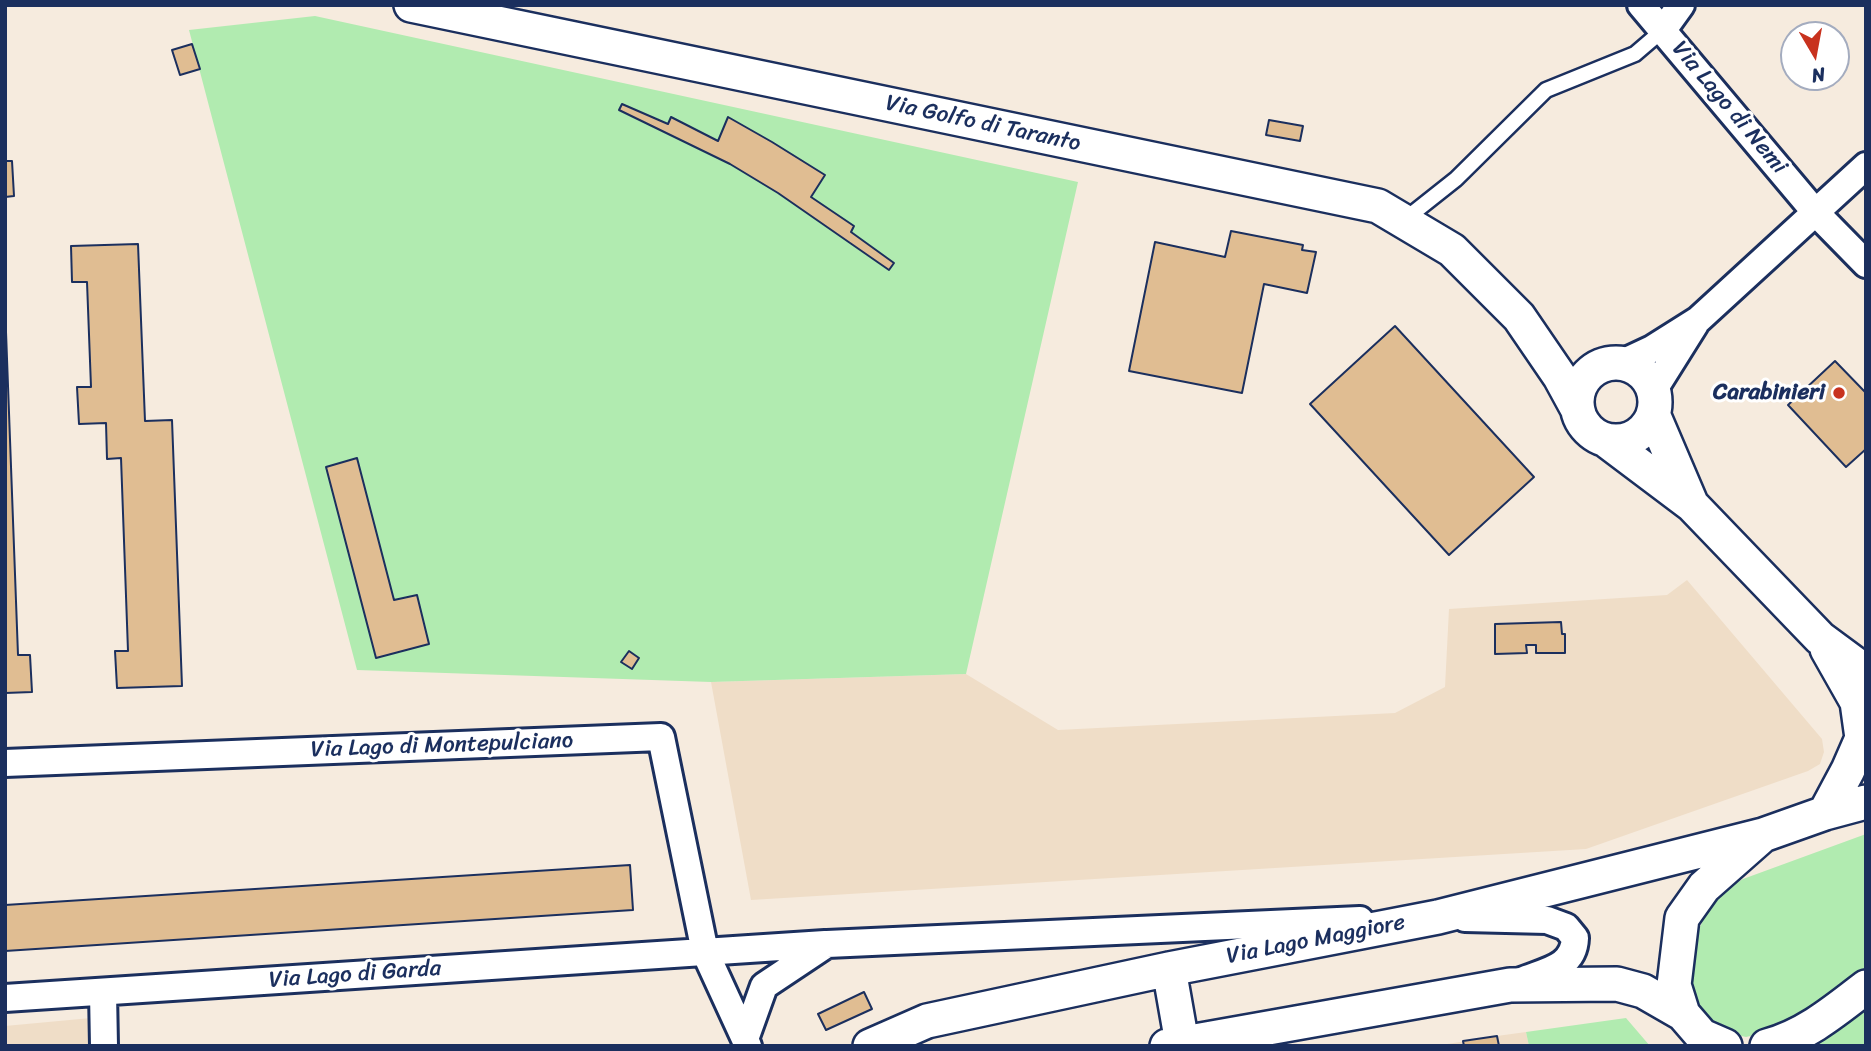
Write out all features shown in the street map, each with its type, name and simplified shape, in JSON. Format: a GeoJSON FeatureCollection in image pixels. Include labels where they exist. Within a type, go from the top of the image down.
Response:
{"type":"FeatureCollection","features":[{"type":"Feature","properties":{"kind":"street","name":"Via Golfo di Taranto"},"geometry":{"type":"LineString","coordinates":[[411,5],[1378,206],[1452,250],[1519,317],[1573,354],[1610,365]]}},
{"type":"Feature","properties":{"kind":"street","name":"Via Lago di Nemi"},"geometry":{"type":"LineString","coordinates":[[1640,5],[1816,213],[1866,264]]}},
{"type":"Feature","properties":{"kind":"street"},"geometry":{"type":"LineString","coordinates":[[1663,30],[1681,5]]}},
{"type":"Feature","properties":{"kind":"street"},"geometry":{"type":"LineString","coordinates":[[1866,166],[1698,320],[1652,348],[1589,374],[1577,397],[1578,410],[1588,429],[1607,440],[1692,505],[1820,638],[1866,672]]}},
{"type":"Feature","properties":{"kind":"street","name":"Via Golfo di Taranto"},"geometry":{"type":"LineString","coordinates":[[1519,317],[1560,377],[1578,410]]}},
{"type":"Feature","properties":{"kind":"street"},"geometry":{"type":"LineString","coordinates":[[1607,440],[1630,439],[1640,433],[1653,402],[1698,320]]}},
{"type":"Feature","properties":{"kind":"street"},"geometry":{"type":"LineString","coordinates":[[1610,365],[1631,366],[1641,372],[1692,505]]}},
{"type":"Feature","properties":{"kind":"street"},"geometry":{"type":"LineString","coordinates":[[1820,638],[1857,702],[1862,738],[1825,813]]}},
{"type":"Feature","properties":{"kind":"street","name":"Via Lago di Montepulciano"},"geometry":{"type":"LineString","coordinates":[[5,763],[661,737],[705,952]]}},
{"type":"Feature","properties":{"kind":"street","name":"Via Lago Maggiore"},"geometry":{"type":"LineString","coordinates":[[870,1046],[927,1021],[1169,969],[1438,917],[1763,835],[1866,802]]}},
{"type":"Feature","properties":{"kind":"street"},"geometry":{"type":"LineString","coordinates":[[1683,1014],[1674,985],[1682,918],[1704,887],[1763,835]]}},
{"type":"Feature","properties":{"kind":"street","name":"Via Lago di Garda"},"geometry":{"type":"LineString","coordinates":[[5,998],[827,944],[1438,917],[1547,920],[1566,927],[1575,938],[1575,951],[1565,963],[1510,985]]}},
{"type":"Feature","properties":{"kind":"street"},"geometry":{"type":"LineString","coordinates":[[746,1042],[764,986],[827,944]]}},
{"type":"Feature","properties":{"kind":"street"},"geometry":{"type":"LineString","coordinates":[[705,952],[746,1042]]}},
{"type":"Feature","properties":{"kind":"street"},"geometry":{"type":"LineString","coordinates":[[1169,969],[1174,1044],[1510,985],[1617,984],[1643,991],[1683,1014],[1702,1036],[1725,1046]]}},
{"type":"Feature","properties":{"kind":"street"},"geometry":{"type":"LineString","coordinates":[[1767,1046],[1787,1041],[1826,1018],[1866,987]]}},
{"type":"Feature","properties":{"kind":"street"},"geometry":{"type":"LineString","coordinates":[[103,992],[104,1046]]}},
{"type":"Feature","properties":{"kind":"lane"},"geometry":{"type":"LineString","coordinates":[[1403,221],[1456,179],[1546,90],[1635,54],[1663,30]]}},
{"type":"Feature","properties":{"kind":"shaded area"},"geometry":{"type":"Polygon","coordinates":[[[1687,580],[1822,739],[1824,752],[1820,764],[1808,771],[1586,849],[751,900],[711,682],[966,674],[1058,730],[1395,713],[1445,687],[1449,609],[1667,595],[1687,580]]]}},
{"type":"Feature","properties":{"kind":"shaded area"},"geometry":{"type":"Polygon","coordinates":[[[91,1018],[92,1046],[5,1046],[5,1026],[91,1018]]]}},
{"type":"Feature","properties":{"kind":"shaded area"},"geometry":{"type":"Polygon","coordinates":[[[1526,1032],[1529,1046],[1435,1046],[1497,1036],[1526,1032]]]}},
{"type":"Feature","properties":{"kind":"green space"},"geometry":{"type":"Polygon","coordinates":[[[315,16],[1078,182],[966,674],[711,682],[357,670],[189,30],[315,16]]]}},
{"type":"Feature","properties":{"kind":"green space"},"geometry":{"type":"Polygon","coordinates":[[[1866,834],[1866,969],[1831,997],[1776,1030],[1746,1037],[1720,1031],[1693,1001],[1690,983],[1693,942],[1706,914],[1723,891],[1743,879],[1866,834]]]}},
{"type":"Feature","properties":{"kind":"green space"},"geometry":{"type":"Polygon","coordinates":[[[1866,1004],[1866,1046],[1804,1046],[1866,1004]]]}},
{"type":"Feature","properties":{"kind":"green space"},"geometry":{"type":"Polygon","coordinates":[[[1626,1018],[1650,1046],[1529,1046],[1526,1032],[1626,1018]]]}},
{"type":"Feature","properties":{"kind":"building"},"geometry":{"type":"Polygon","coordinates":[[[192,44],[200,69],[180,75],[172,50],[192,44]]]}},
{"type":"Feature","properties":{"kind":"building"},"geometry":{"type":"Polygon","coordinates":[[[622,104],[668,124],[671,117],[718,141],[728,117],[772,142],[825,175],[811,197],[854,226],[851,232],[894,263],[889,270],[778,193],[730,164],[619,110],[622,104]]]}},
{"type":"Feature","properties":{"kind":"building"},"geometry":{"type":"Polygon","coordinates":[[[1269,120],[1303,126],[1300,141],[1266,135],[1269,120]]]}},
{"type":"Feature","properties":{"kind":"building"},"geometry":{"type":"Polygon","coordinates":[[[5,161],[12,161],[14,196],[5,197],[5,161]]]}},
{"type":"Feature","properties":{"kind":"building"},"geometry":{"type":"Polygon","coordinates":[[[1231,231],[1303,245],[1302,250],[1316,252],[1307,293],[1264,284],[1242,393],[1129,371],[1155,242],[1225,257],[1231,231]]]}},
{"type":"Feature","properties":{"kind":"building"},"geometry":{"type":"Polygon","coordinates":[[[138,244],[145,421],[172,420],[182,686],[117,688],[115,651],[128,651],[121,458],[107,459],[106,423],[79,424],[77,387],[91,387],[87,282],[72,282],[71,246],[138,244]]]}},
{"type":"Feature","properties":{"kind":"building"},"geometry":{"type":"Polygon","coordinates":[[[5,305],[18,655],[30,655],[32,692],[5,693],[5,305]]]}},
{"type":"Feature","properties":{"kind":"building"},"geometry":{"type":"Polygon","coordinates":[[[1395,326],[1534,477],[1449,555],[1310,404],[1395,326]]]}},
{"type":"Feature","properties":{"kind":"building"},"geometry":{"type":"Polygon","coordinates":[[[1835,361],[1866,393],[1866,449],[1846,467],[1788,405],[1835,361]]]}},
{"type":"Feature","properties":{"kind":"building"},"geometry":{"type":"Polygon","coordinates":[[[357,458],[394,600],[417,595],[429,644],[376,658],[326,467],[357,458]]]}},
{"type":"Feature","properties":{"kind":"building"},"geometry":{"type":"Polygon","coordinates":[[[1561,622],[1562,634],[1565,634],[1565,653],[1536,653],[1536,645],[1526,645],[1527,653],[1495,654],[1495,624],[1561,622]]]}},
{"type":"Feature","properties":{"kind":"building"},"geometry":{"type":"Polygon","coordinates":[[[629,651],[639,658],[632,669],[621,662],[629,651]]]}},
{"type":"Feature","properties":{"kind":"building"},"geometry":{"type":"Polygon","coordinates":[[[630,865],[633,910],[5,951],[5,905],[630,865]]]}},
{"type":"Feature","properties":{"kind":"building"},"geometry":{"type":"Polygon","coordinates":[[[864,992],[872,1009],[826,1030],[818,1014],[864,992]]]}},
{"type":"Feature","properties":{"kind":"building"},"geometry":{"type":"Polygon","coordinates":[[[1497,1036],[1499,1046],[1464,1046],[1463,1041],[1497,1036]]]}},
{"type":"Feature","properties":{"kind":"place","name":"Carabinieri"},"geometry":{"type":"Point","coordinates":[1839,393]}}]}
